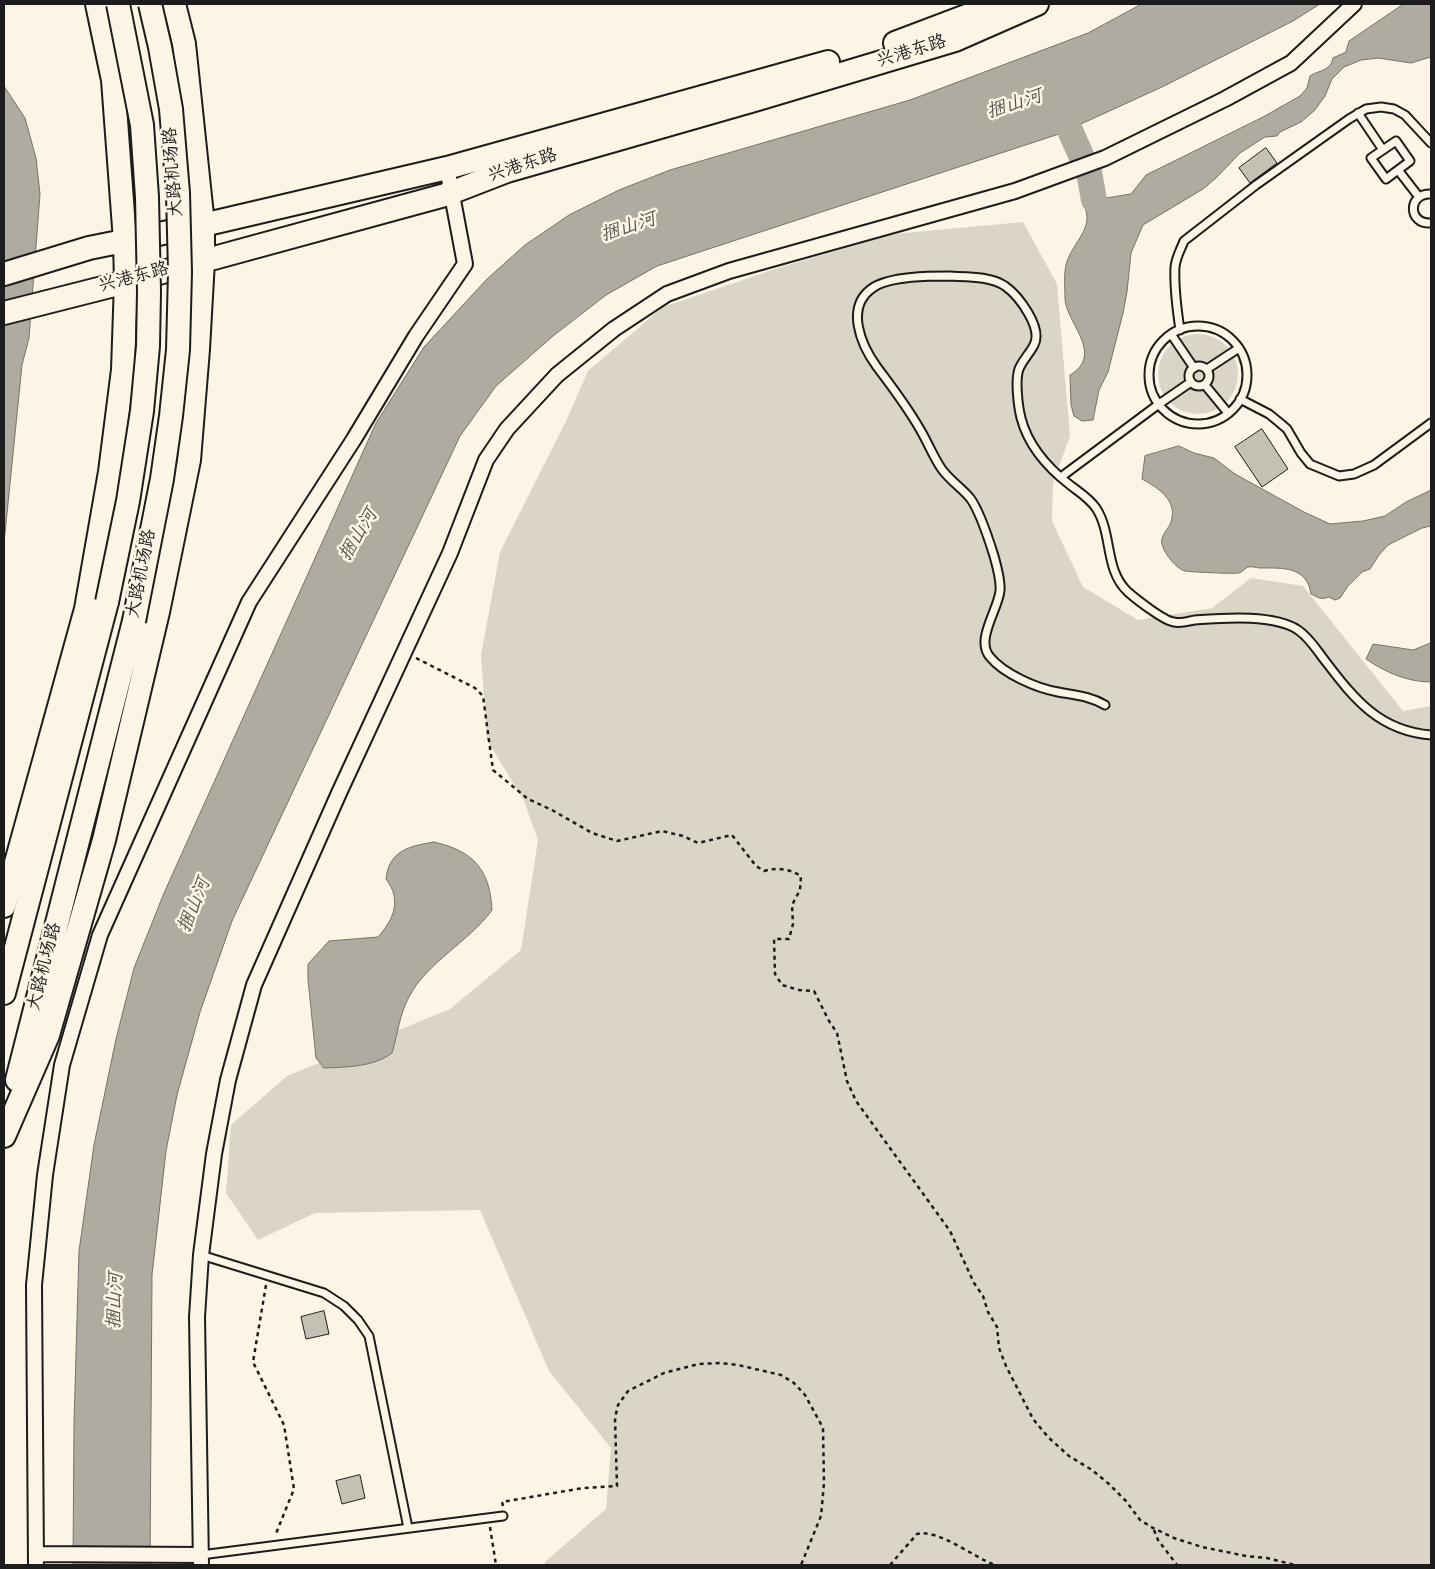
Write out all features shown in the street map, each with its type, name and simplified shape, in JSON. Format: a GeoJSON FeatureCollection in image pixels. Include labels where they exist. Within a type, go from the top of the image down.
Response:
{"type":"FeatureCollection","features":[{"type":"Feature","properties":{"kind":"main road"},"geometry":{"type":"LineString","coordinates":[[4,906],[86,609],[110,472],[122,380],[126,282],[125,241],[112,80],[98,4]]}},
{"type":"Feature","properties":{"kind":"main road","name":"大路机场路"},"geometry":{"type":"LineString","coordinates":[[4,993],[108,602],[128,501],[142,411],[148,346],[147,197],[142,125],[118,4]]}},
{"type":"Feature","properties":{"kind":"main road","name":"大路机场路"},"geometry":{"type":"LineString","coordinates":[[4,1132],[134,621],[166,452],[178,350],[180,282],[178,193],[172,110],[150,4]]}},
{"type":"Feature","properties":{"kind":"main road"},"geometry":{"type":"LineString","coordinates":[[4,1136],[48,1035],[104,840],[158,612],[189,460],[198,349],[203,225],[184,44],[174,4]]}},
{"type":"Feature","properties":{"kind":"main road","name":"兴港东路"},"geometry":{"type":"LineString","coordinates":[[4,274],[89,248],[203,225],[447,168],[895,43],[998,4]]}},
{"type":"Feature","properties":{"kind":"main road","name":"兴港东路"},"geometry":{"type":"LineString","coordinates":[[4,314],[452,192],[507,170],[748,102],[955,40],[1037,4]]}},
{"type":"Feature","properties":{"kind":"street"},"geometry":{"type":"LineString","coordinates":[[447,168],[465,264],[416,336],[354,439],[249,602],[100,935],[62,1066],[45,1175],[34,1285],[36,1560],[64,1554],[173,1555],[201,1560],[197,1317],[201,1255],[214,1154],[224,1099],[254,985],[339,792],[450,553],[486,460],[507,430],[557,375],[614,329],[667,294],[730,270],[1007,194],[1105,158],[1225,99],[1291,63],[1354,4]]}},
{"type":"Feature","properties":{"kind":"lane"},"geometry":{"type":"LineString","coordinates":[[1180,330],[1175,266],[1178,253],[1184,241],[1256,185],[1366,109],[1381,107],[1394,109],[1411,120],[1431,143]]}},
{"type":"Feature","properties":{"kind":"lane"},"geometry":{"type":"LineString","coordinates":[[1358,114],[1383,150]]}},
{"type":"Feature","properties":{"kind":"lane"},"geometry":{"type":"LineString","coordinates":[[1396,141],[1410,162],[1398,170],[1386,179],[1371,158],[1396,141]]}},
{"type":"Feature","properties":{"kind":"lane"},"geometry":{"type":"LineString","coordinates":[[1398,170],[1419,197]]}},
{"type":"Feature","properties":{"kind":"lane"},"geometry":{"type":"LineString","coordinates":[[1431,194],[1419,197],[1414,202],[1413,207],[1416,217],[1423,223],[1431,223]]}},
{"type":"Feature","properties":{"kind":"lane"},"geometry":{"type":"LineString","coordinates":[[1104,705],[1095,699],[1056,692],[1025,681],[991,659],[985,649],[985,639],[998,602],[1001,586],[994,554],[981,516],[973,501],[944,474],[910,412],[863,345],[857,315],[861,301],[872,288],[884,282],[920,277],[964,276],[996,282],[1006,287],[1024,306],[1036,330],[1036,342],[1019,369],[1020,414],[1025,430],[1031,444],[1061,477],[1094,505],[1101,517],[1109,544],[1114,573],[1128,592],[1155,612],[1174,622],[1270,619],[1288,624],[1309,640],[1346,688],[1371,712],[1391,725],[1412,734],[1431,735]]}},
{"type":"Feature","properties":{"kind":"lane"},"geometry":{"type":"LineString","coordinates":[[1192,326],[1209,327],[1224,333],[1236,344],[1244,358],[1248,375],[1245,391],[1237,406],[1210,423],[1194,424],[1179,420],[1165,412],[1155,399],[1150,384],[1149,368],[1154,353],[1163,340],[1180,330],[1192,326]]}},
{"type":"Feature","properties":{"kind":"lane"},"geometry":{"type":"LineString","coordinates":[[1171,334],[1194,368]]}},
{"type":"Feature","properties":{"kind":"lane"},"geometry":{"type":"LineString","coordinates":[[1207,369],[1239,348]]}},
{"type":"Feature","properties":{"kind":"lane"},"geometry":{"type":"LineString","coordinates":[[1201,366],[1207,369],[1210,376],[1208,383],[1199,387],[1191,382],[1189,376],[1194,368],[1201,366]]}},
{"type":"Feature","properties":{"kind":"lane"},"geometry":{"type":"LineString","coordinates":[[1061,477],[1191,382]]}},
{"type":"Feature","properties":{"kind":"lane"},"geometry":{"type":"LineString","coordinates":[[1205,385],[1228,413]]}},
{"type":"Feature","properties":{"kind":"lane"},"geometry":{"type":"LineString","coordinates":[[1240,399],[1268,414],[1287,429],[1310,464],[1339,476],[1354,474],[1374,465],[1431,423]]}},
{"type":"Feature","properties":{"kind":"lane"},"geometry":{"type":"LineString","coordinates":[[201,1255],[324,1293],[344,1306],[358,1320],[369,1336],[408,1528]]}},
{"type":"Feature","properties":{"kind":"lane"},"geometry":{"type":"LineString","coordinates":[[201,1560],[271,1546],[503,1516]]}},
{"type":"Feature","properties":{"kind":"path"},"geometry":{"type":"LineString","coordinates":[[405,653],[475,688],[483,696],[493,770],[528,799],[552,810],[592,833],[617,841],[662,831],[683,836],[698,843],[732,835],[756,866],[764,871],[773,869],[792,870],[801,876],[800,890],[792,905],[793,924],[789,939],[774,938],[775,974],[782,985],[799,990],[814,991],[837,1033],[847,1081],[856,1101],[950,1231],[997,1327],[999,1348],[1033,1420],[1069,1456],[1092,1470],[1109,1484],[1126,1500],[1140,1520],[1153,1528],[1174,1538],[1202,1547],[1295,1565]]}},
{"type":"Feature","properties":{"kind":"path"},"geometry":{"type":"LineString","coordinates":[[268,1278],[253,1362],[284,1425],[294,1489],[271,1546]]}},
{"type":"Feature","properties":{"kind":"path"},"geometry":{"type":"LineString","coordinates":[[503,1516],[502,1502],[583,1488],[617,1486],[615,1418],[618,1405],[628,1391],[664,1373],[699,1364],[720,1363],[738,1365],[780,1375],[794,1382],[805,1395],[823,1428],[824,1482],[821,1516],[801,1565]]}},
{"type":"Feature","properties":{"kind":"path"},"geometry":{"type":"LineString","coordinates":[[488,1518],[496,1565]]}},
{"type":"Feature","properties":{"kind":"path"},"geometry":{"type":"LineString","coordinates":[[1153,1528],[1158,1540],[1177,1565]]}},
{"type":"Feature","properties":{"kind":"path"},"geometry":{"type":"LineString","coordinates":[[890,1565],[917,1534],[922,1533],[945,1540],[995,1565]]}},
{"type":"Feature","properties":{"kind":"shaded area"},"geometry":{"type":"Polygon","coordinates":[[[1023,222],[1057,284],[1070,436],[1053,483],[1052,521],[1083,587],[1138,620],[1212,608],[1251,578],[1303,586],[1403,711],[1431,706],[1431,1565],[544,1565],[546,1561],[606,1509],[611,1448],[549,1371],[480,1210],[315,1213],[258,1240],[226,1193],[231,1125],[287,1076],[450,1009],[521,950],[538,840],[524,801],[487,740],[481,655],[500,552],[566,421],[588,371],[663,307],[778,268],[894,234],[1023,222]]]}},
{"type":"Feature","properties":{"kind":"shaded area"},"geometry":{"type":"Polygon","coordinates":[[[1198,334],[1213,337],[1226,346],[1235,359],[1238,374],[1235,389],[1226,402],[1213,411],[1198,414],[1183,411],[1170,402],[1161,389],[1158,374],[1161,359],[1170,346],[1183,337],[1198,334]]]}},
{"type":"Feature","properties":{"kind":"water","name":"捆山河"},"geometry":{"type":"Polygon","coordinates":[[[1142,4],[1320,4],[1293,21],[1162,87],[1059,134],[657,266],[606,295],[553,336],[496,386],[460,436],[232,921],[200,1012],[177,1095],[166,1151],[152,1275],[150,1565],[73,1565],[74,1423],[79,1251],[94,1145],[116,1039],[134,968],[164,893],[376,423],[424,347],[487,279],[525,245],[569,215],[619,190],[670,170],[910,100],[1088,33],[1142,4]]]}},
{"type":"Feature","properties":{"kind":"water"},"geometry":{"type":"Polygon","coordinates":[[[1431,4],[1431,57],[1411,63],[1378,58],[1361,60],[1344,67],[1332,79],[1325,96],[1315,110],[1301,122],[1280,132],[1277,136],[1265,137],[1240,153],[1203,189],[1143,225],[1131,253],[1123,313],[1108,372],[1099,390],[1093,420],[1082,421],[1074,416],[1071,405],[1070,375],[1080,367],[1084,357],[1084,347],[1066,306],[1065,268],[1086,224],[1087,217],[1081,200],[1101,192],[1106,198],[1131,194],[1146,175],[1263,117],[1300,96],[1307,88],[1310,76],[1327,68],[1333,58],[1346,52],[1349,41],[1402,5],[1431,4]]]}},
{"type":"Feature","properties":{"kind":"water"},"geometry":{"type":"Polygon","coordinates":[[[4,86],[25,118],[36,158],[40,194],[29,338],[22,365],[4,543],[4,86]]]}},
{"type":"Feature","properties":{"kind":"water"},"geometry":{"type":"Polygon","coordinates":[[[1179,446],[1194,453],[1214,458],[1235,474],[1330,524],[1363,521],[1385,516],[1406,502],[1431,490],[1431,526],[1422,528],[1388,545],[1370,569],[1362,572],[1348,586],[1340,598],[1335,600],[1329,597],[1320,598],[1311,594],[1309,585],[1304,578],[1292,570],[1250,567],[1235,573],[1185,571],[1169,558],[1163,548],[1163,537],[1171,522],[1172,507],[1160,491],[1142,479],[1145,456],[1179,446]]]}},
{"type":"Feature","properties":{"kind":"water"},"geometry":{"type":"Polygon","coordinates":[[[1431,643],[1431,682],[1422,682],[1397,675],[1366,659],[1373,644],[1413,650],[1431,643]]]}},
{"type":"Feature","properties":{"kind":"water"},"geometry":{"type":"Polygon","coordinates":[[[434,842],[460,851],[477,864],[488,884],[492,910],[472,932],[426,973],[417,985],[403,1011],[392,1053],[385,1058],[368,1064],[324,1068],[316,1058],[308,964],[329,941],[378,937],[392,916],[394,909],[394,894],[386,879],[391,862],[402,851],[417,845],[434,842]]]}},
{"type":"Feature","properties":{"kind":"building"},"geometry":{"type":"Polygon","coordinates":[[[1266,148],[1277,163],[1250,183],[1239,168],[1266,148]]]}},
{"type":"Feature","properties":{"kind":"building"},"geometry":{"type":"Polygon","coordinates":[[[1262,429],[1288,469],[1262,487],[1235,447],[1262,429]]]}},
{"type":"Feature","properties":{"kind":"building"},"geometry":{"type":"Polygon","coordinates":[[[324,1311],[329,1334],[306,1339],[301,1317],[324,1311]]]}},
{"type":"Feature","properties":{"kind":"building"},"geometry":{"type":"Polygon","coordinates":[[[360,1475],[365,1498],[342,1504],[336,1481],[360,1475]]]}},
{"type":"Feature","properties":{"kind":"waterway"},"geometry":{"type":"LineString","coordinates":[[1055,97],[1081,155]]}},
{"type":"Feature","properties":{"kind":"waterway"},"geometry":{"type":"LineString","coordinates":[[1089,172],[1094,200]]}}]}
